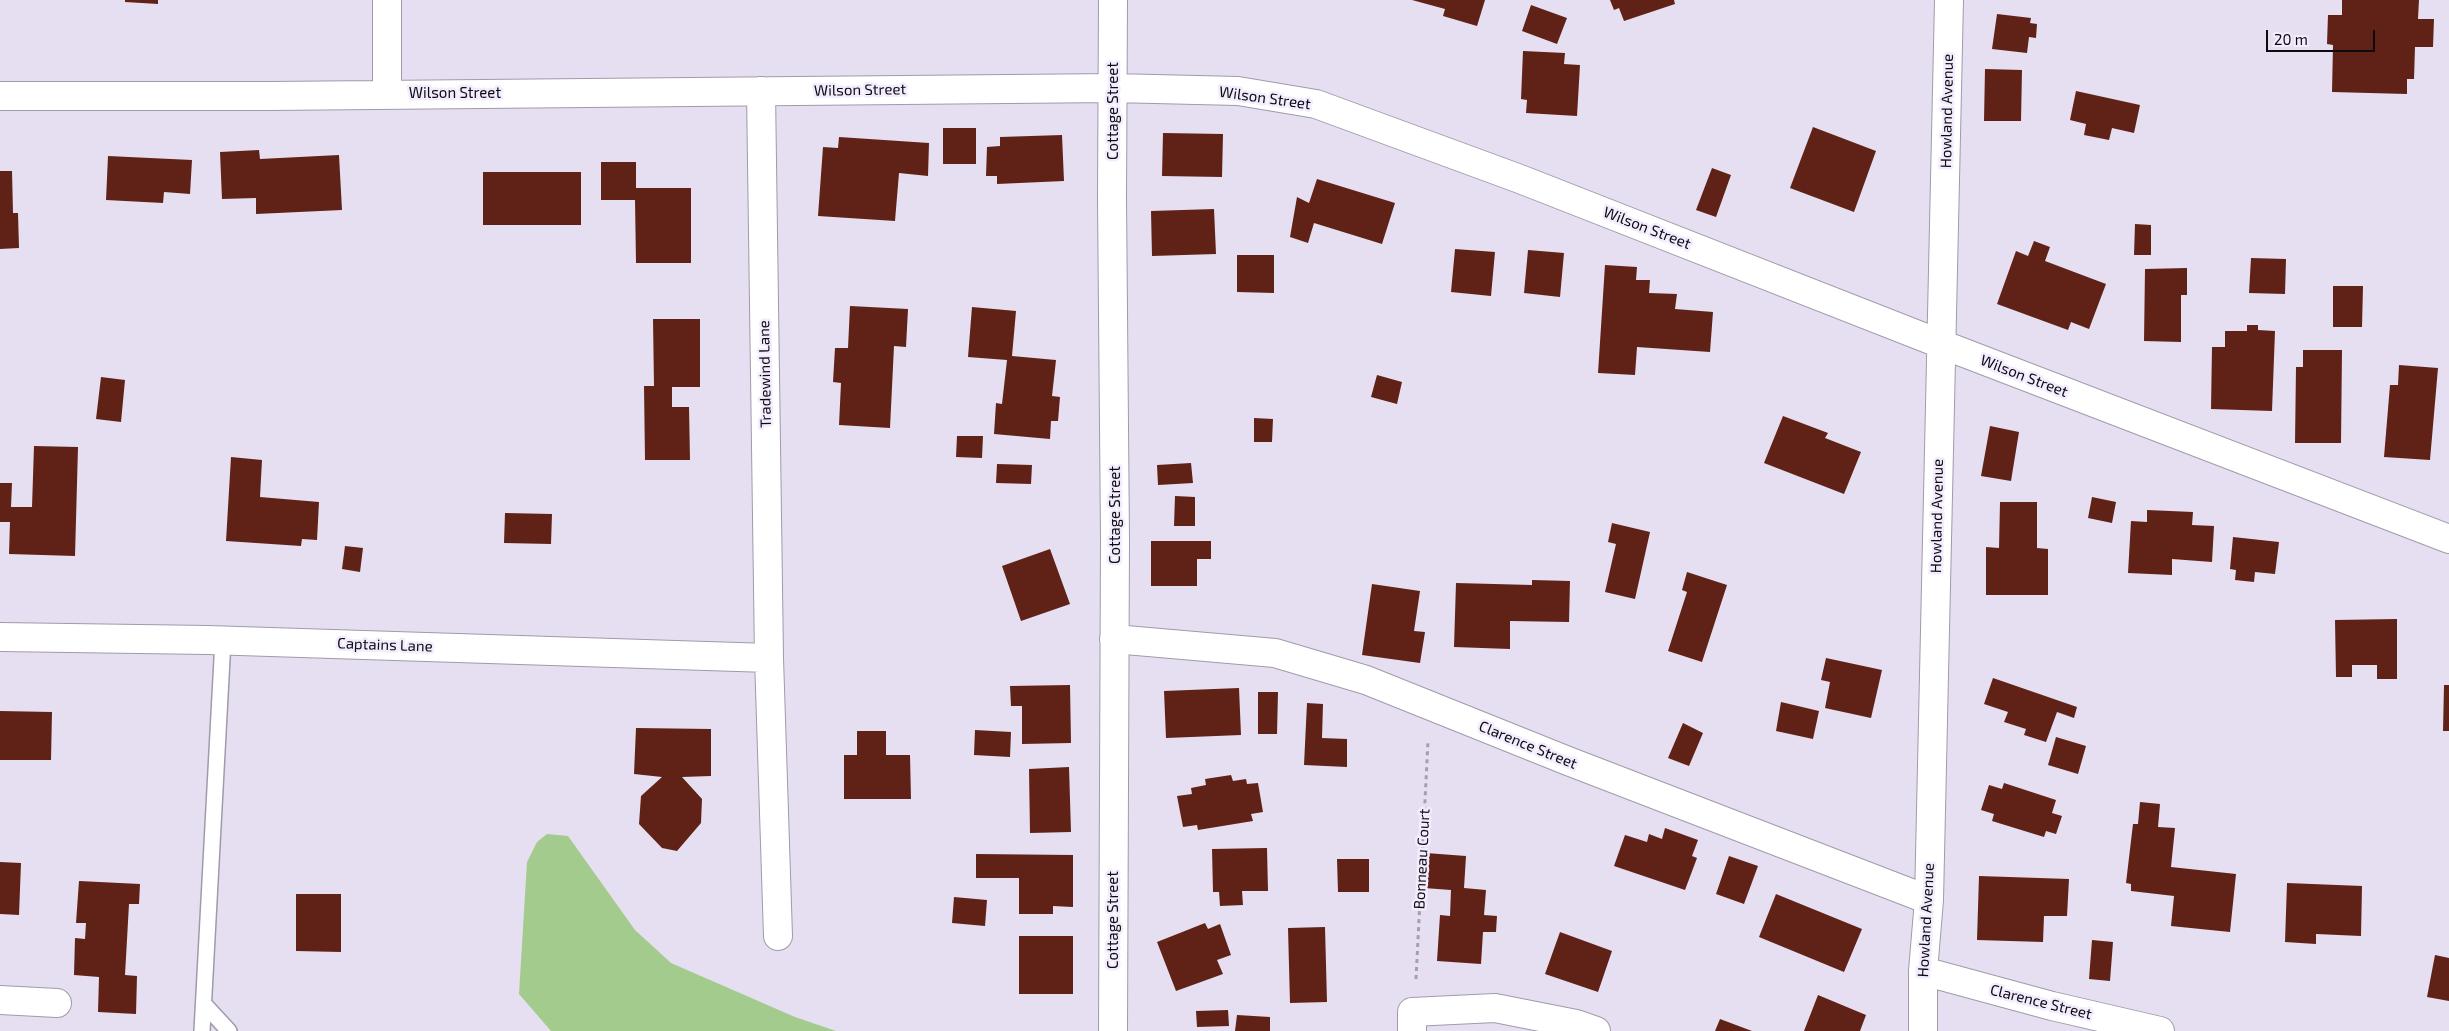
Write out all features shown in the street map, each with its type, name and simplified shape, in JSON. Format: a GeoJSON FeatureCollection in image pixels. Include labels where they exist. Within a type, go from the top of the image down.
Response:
{"type":"FeatureCollection","features":[{"type":"Feature","properties":{"kind":"street"},"geometry":{"type":"LineString","coordinates":[[387,0],[387,94]]}},
{"type":"Feature","properties":{"kind":"street","name":"Cottage Street"},"geometry":{"type":"LineString","coordinates":[[1113,0],[1113,1031]]}},
{"type":"Feature","properties":{"kind":"street","name":"Howland Avenue"},"geometry":{"type":"LineString","coordinates":[[1923,1031],[1923,971],[1929,900],[1949,0]]}},
{"type":"Feature","properties":{"kind":"street","name":"Wilson Street"},"geometry":{"type":"LineString","coordinates":[[0,96],[1113,88],[1238,91],[1316,104],[1520,178],[1940,344],[2449,539]]}},
{"type":"Feature","properties":{"kind":"street","name":"Tradewind Lane"},"geometry":{"type":"LineString","coordinates":[[761,91],[770,658],[778,936]]}},
{"type":"Feature","properties":{"kind":"street","name":"Captains Lane"},"geometry":{"type":"LineString","coordinates":[[0,637],[223,640],[770,658]]}},
{"type":"Feature","properties":{"kind":"street","name":"Clarence Street"},"geometry":{"type":"LineString","coordinates":[[1114,640],[1275,653],[1366,680],[1577,765],[1929,900]]}},
{"type":"Feature","properties":{"kind":"street","name":"Clarence Street"},"geometry":{"type":"LineString","coordinates":[[1923,971],[2052,1006],[2160,1031]]}},
{"type":"Feature","properties":{"kind":"street"},"geometry":{"type":"LineString","coordinates":[[0,1000],[57,1003]]}},
{"type":"Feature","properties":{"kind":"street"},"geometry":{"type":"LineString","coordinates":[[1412,1022],[1494,1008],[1576,1024],[1596,1031]]}},
{"type":"Feature","properties":{"kind":"lane"},"geometry":{"type":"LineString","coordinates":[[202,1031],[223,640]]}},
{"type":"Feature","properties":{"kind":"lane"},"geometry":{"type":"LineString","coordinates":[[204,1004],[229,1031]]}},
{"type":"Feature","properties":{"kind":"path","name":"Bonneau Court"},"geometry":{"type":"LineString","coordinates":[[1412,1022],[1430,705]]}},
{"type":"Feature","properties":{"kind":"green space"},"geometry":{"type":"Polygon","coordinates":[[[547,834],[568,836],[635,930],[671,963],[795,1017],[836,1031],[551,1031],[519,994],[527,862],[537,842],[547,834]]]}},
{"type":"Feature","properties":{"kind":"building"},"geometry":{"type":"Polygon","coordinates":[[[125,0],[158,0],[158,4],[125,2],[125,0]]]}},
{"type":"Feature","properties":{"kind":"building"},"geometry":{"type":"Polygon","coordinates":[[[1412,0],[1485,0],[1477,26],[1443,16],[1445,9],[1412,0]]]}},
{"type":"Feature","properties":{"kind":"building"},"geometry":{"type":"Polygon","coordinates":[[[1610,0],[1674,0],[1675,4],[1624,21],[1619,8],[1614,10],[1610,0]]]}},
{"type":"Feature","properties":{"kind":"building"},"geometry":{"type":"Polygon","coordinates":[[[2342,0],[2419,0],[2418,19],[2434,19],[2433,47],[2415,47],[2414,79],[2407,79],[2407,94],[2332,92],[2333,45],[2327,44],[2328,15],[2342,15],[2342,0]]]}},
{"type":"Feature","properties":{"kind":"building"},"geometry":{"type":"Polygon","coordinates":[[[1531,5],[1567,18],[1557,44],[1522,31],[1531,5]]]}},
{"type":"Feature","properties":{"kind":"building"},"geometry":{"type":"Polygon","coordinates":[[[1997,14],[2031,18],[2030,23],[2037,24],[2036,38],[2029,37],[2027,53],[1992,49],[1997,14]]]}},
{"type":"Feature","properties":{"kind":"building"},"geometry":{"type":"Polygon","coordinates":[[[1523,51],[1565,53],[1564,64],[1580,65],[1577,116],[1526,113],[1527,100],[1521,99],[1523,51]]]}},
{"type":"Feature","properties":{"kind":"building"},"geometry":{"type":"Polygon","coordinates":[[[1985,69],[2022,70],[2021,121],[1984,121],[1985,69]]]}},
{"type":"Feature","properties":{"kind":"building"},"geometry":{"type":"Polygon","coordinates":[[[2076,91],[2140,105],[2134,133],[2112,128],[2109,140],[2084,135],[2086,124],[2070,120],[2076,91]]]}},
{"type":"Feature","properties":{"kind":"building"},"geometry":{"type":"Polygon","coordinates":[[[1813,127],[1876,151],[1854,212],[1790,188],[1813,127]]]}},
{"type":"Feature","properties":{"kind":"building"},"geometry":{"type":"Polygon","coordinates":[[[943,128],[976,128],[976,164],[943,164],[943,128]]]}},
{"type":"Feature","properties":{"kind":"building"},"geometry":{"type":"Polygon","coordinates":[[[1163,133],[1223,134],[1222,177],[1162,176],[1163,133]]]}},
{"type":"Feature","properties":{"kind":"building"},"geometry":{"type":"Polygon","coordinates":[[[1062,135],[1064,181],[997,184],[997,176],[986,176],[987,147],[1000,146],[1000,137],[1062,135]]]}},
{"type":"Feature","properties":{"kind":"building"},"geometry":{"type":"Polygon","coordinates":[[[839,137],[929,143],[928,176],[899,173],[895,221],[818,216],[823,147],[838,148],[839,137]]]}},
{"type":"Feature","properties":{"kind":"building"},"geometry":{"type":"Polygon","coordinates":[[[259,150],[260,159],[339,155],[342,210],[256,214],[256,198],[222,199],[220,152],[259,150]]]}},
{"type":"Feature","properties":{"kind":"building"},"geometry":{"type":"Polygon","coordinates":[[[108,156],[192,160],[190,194],[164,192],[163,203],[106,200],[108,156]]]}},
{"type":"Feature","properties":{"kind":"building"},"geometry":{"type":"Polygon","coordinates":[[[601,162],[636,162],[636,188],[691,188],[691,263],[636,263],[635,200],[601,200],[601,162]]]}},
{"type":"Feature","properties":{"kind":"building"},"geometry":{"type":"Polygon","coordinates":[[[1712,168],[1731,175],[1716,217],[1696,210],[1712,168]]]}},
{"type":"Feature","properties":{"kind":"building"},"geometry":{"type":"Polygon","coordinates":[[[0,171],[12,171],[13,213],[18,213],[19,248],[0,249],[0,171]]]}},
{"type":"Feature","properties":{"kind":"building"},"geometry":{"type":"Polygon","coordinates":[[[483,172],[581,172],[581,225],[483,225],[483,172]]]}},
{"type":"Feature","properties":{"kind":"building"},"geometry":{"type":"Polygon","coordinates":[[[1317,179],[1395,203],[1382,244],[1314,223],[1308,243],[1290,237],[1297,197],[1309,203],[1317,179]]]}},
{"type":"Feature","properties":{"kind":"building"},"geometry":{"type":"Polygon","coordinates":[[[1214,209],[1216,254],[1152,256],[1151,211],[1214,209]]]}},
{"type":"Feature","properties":{"kind":"building"},"geometry":{"type":"Polygon","coordinates":[[[2135,224],[2151,225],[2151,255],[2134,255],[2135,224]]]}},
{"type":"Feature","properties":{"kind":"building"},"geometry":{"type":"Polygon","coordinates":[[[2034,241],[2050,247],[2045,261],[2106,284],[2089,329],[2071,322],[2068,330],[1997,304],[2016,251],[2028,256],[2034,241]]]}},
{"type":"Feature","properties":{"kind":"building"},"geometry":{"type":"Polygon","coordinates":[[[1455,249],[1495,252],[1491,296],[1451,292],[1455,249]]]}},
{"type":"Feature","properties":{"kind":"building"},"geometry":{"type":"Polygon","coordinates":[[[1528,250],[1564,253],[1560,297],[1524,293],[1528,250]]]}},
{"type":"Feature","properties":{"kind":"building"},"geometry":{"type":"Polygon","coordinates":[[[1237,255],[1274,255],[1274,293],[1237,292],[1237,255]]]}},
{"type":"Feature","properties":{"kind":"building"},"geometry":{"type":"Polygon","coordinates":[[[2251,258],[2286,259],[2285,294],[2249,293],[2251,258]]]}},
{"type":"Feature","properties":{"kind":"building"},"geometry":{"type":"Polygon","coordinates":[[[1605,265],[1637,267],[1636,280],[1650,280],[1649,293],[1677,294],[1675,309],[1713,312],[1710,352],[1637,347],[1635,375],[1598,373],[1605,265]]]}},
{"type":"Feature","properties":{"kind":"building"},"geometry":{"type":"Polygon","coordinates":[[[2187,268],[2187,295],[2181,295],[2181,342],[2144,341],[2145,269],[2187,268]]]}},
{"type":"Feature","properties":{"kind":"building"},"geometry":{"type":"Polygon","coordinates":[[[2333,286],[2363,286],[2362,327],[2333,327],[2333,286]]]}},
{"type":"Feature","properties":{"kind":"building"},"geometry":{"type":"Polygon","coordinates":[[[850,306],[908,309],[906,347],[894,346],[890,428],[839,425],[841,383],[833,382],[835,348],[848,348],[850,306]]]}},
{"type":"Feature","properties":{"kind":"building"},"geometry":{"type":"Polygon","coordinates":[[[972,307],[1016,311],[1012,356],[1056,360],[1052,396],[1060,397],[1058,421],[1051,421],[1050,439],[994,434],[996,403],[1002,404],[1007,360],[968,357],[972,307]]]}},
{"type":"Feature","properties":{"kind":"building"},"geometry":{"type":"Polygon","coordinates":[[[653,319],[700,319],[700,387],[672,387],[672,407],[689,407],[690,460],[645,460],[644,386],[654,386],[653,319]]]}},
{"type":"Feature","properties":{"kind":"building"},"geometry":{"type":"Polygon","coordinates":[[[2247,325],[2258,325],[2258,330],[2275,331],[2272,411],[2211,409],[2212,347],[2225,347],[2225,331],[2247,331],[2247,325]]]}},
{"type":"Feature","properties":{"kind":"building"},"geometry":{"type":"Polygon","coordinates":[[[2303,350],[2342,350],[2341,443],[2295,443],[2296,367],[2303,367],[2303,350]]]}},
{"type":"Feature","properties":{"kind":"building"},"geometry":{"type":"Polygon","coordinates":[[[2399,365],[2438,368],[2430,460],[2384,457],[2390,385],[2398,385],[2399,365]]]}},
{"type":"Feature","properties":{"kind":"building"},"geometry":{"type":"Polygon","coordinates":[[[1377,375],[1402,382],[1397,404],[1371,397],[1377,375]]]}},
{"type":"Feature","properties":{"kind":"building"},"geometry":{"type":"Polygon","coordinates":[[[101,377],[125,380],[121,422],[96,419],[101,377]]]}},
{"type":"Feature","properties":{"kind":"building"},"geometry":{"type":"Polygon","coordinates":[[[1783,416],[1828,433],[1825,438],[1861,452],[1844,494],[1764,463],[1783,416]]]}},
{"type":"Feature","properties":{"kind":"building"},"geometry":{"type":"Polygon","coordinates":[[[1254,418],[1273,419],[1272,442],[1254,442],[1254,418]]]}},
{"type":"Feature","properties":{"kind":"building"},"geometry":{"type":"Polygon","coordinates":[[[1990,426],[2019,432],[2011,481],[1981,476],[1990,426]]]}},
{"type":"Feature","properties":{"kind":"building"},"geometry":{"type":"Polygon","coordinates":[[[957,436],[983,436],[982,458],[956,457],[957,436]]]}},
{"type":"Feature","properties":{"kind":"building"},"geometry":{"type":"Polygon","coordinates":[[[34,446],[78,447],[75,556],[9,554],[10,522],[0,522],[0,483],[12,483],[11,507],[32,507],[34,446]]]}},
{"type":"Feature","properties":{"kind":"building"},"geometry":{"type":"Polygon","coordinates":[[[231,457],[262,460],[260,497],[319,502],[317,540],[302,539],[301,546],[226,541],[231,457]]]}},
{"type":"Feature","properties":{"kind":"building"},"geometry":{"type":"Polygon","coordinates":[[[1191,463],[1193,483],[1158,485],[1157,465],[1191,463]]]}},
{"type":"Feature","properties":{"kind":"building"},"geometry":{"type":"Polygon","coordinates":[[[997,464],[1032,465],[1031,484],[996,483],[997,464]]]}},
{"type":"Feature","properties":{"kind":"building"},"geometry":{"type":"Polygon","coordinates":[[[1175,496],[1195,497],[1195,526],[1174,526],[1175,496]]]}},
{"type":"Feature","properties":{"kind":"building"},"geometry":{"type":"Polygon","coordinates":[[[2092,497],[2116,502],[2112,523],[2088,518],[2092,497]]]}},
{"type":"Feature","properties":{"kind":"building"},"geometry":{"type":"Polygon","coordinates":[[[2000,502],[2037,502],[2037,548],[2048,549],[2048,595],[1986,595],[1986,547],[1999,548],[2000,502]]]}},
{"type":"Feature","properties":{"kind":"building"},"geometry":{"type":"Polygon","coordinates":[[[2147,510],[2193,512],[2192,525],[2214,526],[2212,562],[2172,559],[2172,575],[2128,573],[2131,521],[2147,522],[2147,510]]]}},
{"type":"Feature","properties":{"kind":"building"},"geometry":{"type":"Polygon","coordinates":[[[505,513],[552,514],[551,544],[504,543],[505,513]]]}},
{"type":"Feature","properties":{"kind":"building"},"geometry":{"type":"Polygon","coordinates":[[[1612,523],[1650,532],[1635,599],[1605,592],[1616,544],[1608,542],[1612,523]]]}},
{"type":"Feature","properties":{"kind":"building"},"geometry":{"type":"Polygon","coordinates":[[[2233,537],[2279,542],[2275,574],[2255,572],[2254,582],[2235,580],[2236,570],[2230,569],[2233,537]]]}},
{"type":"Feature","properties":{"kind":"building"},"geometry":{"type":"Polygon","coordinates":[[[1151,541],[1211,541],[1211,559],[1197,559],[1197,586],[1151,586],[1151,541]]]}},
{"type":"Feature","properties":{"kind":"building"},"geometry":{"type":"Polygon","coordinates":[[[345,546],[363,548],[360,572],[342,569],[345,546]]]}},
{"type":"Feature","properties":{"kind":"building"},"geometry":{"type":"Polygon","coordinates":[[[1050,549],[1070,604],[1021,621],[1002,566],[1050,549]]]}},
{"type":"Feature","properties":{"kind":"building"},"geometry":{"type":"Polygon","coordinates":[[[1687,572],[1727,585],[1702,662],[1668,651],[1687,592],[1682,590],[1687,572]]]}},
{"type":"Feature","properties":{"kind":"building"},"geometry":{"type":"Polygon","coordinates":[[[1532,580],[1570,581],[1569,622],[1510,621],[1510,649],[1454,647],[1456,583],[1532,585],[1532,580]]]}},
{"type":"Feature","properties":{"kind":"building"},"geometry":{"type":"Polygon","coordinates":[[[1372,584],[1420,591],[1414,631],[1425,632],[1420,663],[1362,655],[1372,584]]]}},
{"type":"Feature","properties":{"kind":"building"},"geometry":{"type":"Polygon","coordinates":[[[2397,619],[2397,679],[2377,679],[2377,665],[2352,665],[2352,677],[2336,677],[2335,620],[2397,619]]]}},
{"type":"Feature","properties":{"kind":"building"},"geometry":{"type":"Polygon","coordinates":[[[1826,658],[1882,670],[1871,718],[1825,708],[1830,682],[1821,680],[1826,658]]]}},
{"type":"Feature","properties":{"kind":"building"},"geometry":{"type":"Polygon","coordinates":[[[1993,678],[2077,707],[2074,718],[2057,712],[2046,742],[2024,735],[2026,729],[2004,722],[2008,712],[1984,704],[1993,678]]]}},
{"type":"Feature","properties":{"kind":"building"},"geometry":{"type":"Polygon","coordinates":[[[1070,685],[1071,743],[1022,744],[1022,706],[1011,706],[1010,686],[1070,685]]]}},
{"type":"Feature","properties":{"kind":"building"},"geometry":{"type":"Polygon","coordinates":[[[2444,685],[2449,685],[2449,731],[2443,731],[2444,685]]]}},
{"type":"Feature","properties":{"kind":"building"},"geometry":{"type":"Polygon","coordinates":[[[1239,688],[1241,735],[1166,738],[1164,691],[1239,688]]]}},
{"type":"Feature","properties":{"kind":"building"},"geometry":{"type":"Polygon","coordinates":[[[1258,692],[1278,692],[1277,734],[1258,734],[1258,692]]]}},
{"type":"Feature","properties":{"kind":"building"},"geometry":{"type":"Polygon","coordinates":[[[1781,702],[1819,711],[1813,739],[1776,731],[1781,702]]]}},
{"type":"Feature","properties":{"kind":"building"},"geometry":{"type":"Polygon","coordinates":[[[1307,703],[1323,704],[1322,738],[1347,739],[1347,767],[1304,765],[1307,703]]]}},
{"type":"Feature","properties":{"kind":"building"},"geometry":{"type":"Polygon","coordinates":[[[0,711],[52,712],[51,760],[0,760],[0,711]]]}},
{"type":"Feature","properties":{"kind":"building"},"geometry":{"type":"Polygon","coordinates":[[[1683,723],[1703,733],[1689,766],[1668,758],[1683,723]]]}},
{"type":"Feature","properties":{"kind":"building"},"geometry":{"type":"Polygon","coordinates":[[[636,728],[711,729],[711,776],[682,777],[702,799],[701,823],[677,851],[662,848],[639,824],[641,796],[662,777],[634,774],[636,728]]]}},
{"type":"Feature","properties":{"kind":"building"},"geometry":{"type":"Polygon","coordinates":[[[975,730],[1011,732],[1010,757],[974,755],[975,730]]]}},
{"type":"Feature","properties":{"kind":"building"},"geometry":{"type":"Polygon","coordinates":[[[857,731],[886,731],[886,755],[910,755],[911,799],[844,799],[844,755],[857,755],[857,731]]]}},
{"type":"Feature","properties":{"kind":"building"},"geometry":{"type":"Polygon","coordinates":[[[2056,737],[2086,746],[2078,774],[2048,765],[2056,737]]]}},
{"type":"Feature","properties":{"kind":"building"},"geometry":{"type":"Polygon","coordinates":[[[1069,767],[1071,832],[1030,833],[1029,769],[1069,767]]]}},
{"type":"Feature","properties":{"kind":"building"},"geometry":{"type":"Polygon","coordinates":[[[1231,775],[1233,781],[1246,779],[1247,784],[1258,783],[1263,812],[1251,814],[1253,821],[1198,830],[1197,825],[1183,827],[1177,796],[1192,794],[1191,788],[1206,785],[1205,779],[1231,775]]]}},
{"type":"Feature","properties":{"kind":"building"},"geometry":{"type":"Polygon","coordinates":[[[2004,783],[2056,800],[2052,813],[2062,816],[2056,834],[2046,831],[2044,837],[1992,821],[1994,814],[1981,810],[1989,785],[2002,789],[2004,783]]]}},
{"type":"Feature","properties":{"kind":"building"},"geometry":{"type":"Polygon","coordinates":[[[2140,802],[2160,804],[2158,827],[2175,828],[2171,867],[2236,874],[2230,932],[2171,926],[2174,896],[2131,891],[2131,884],[2126,883],[2133,824],[2138,824],[2140,802]]]}},
{"type":"Feature","properties":{"kind":"building"},"geometry":{"type":"Polygon","coordinates":[[[1665,828],[1698,840],[1692,856],[1697,858],[1685,890],[1614,866],[1625,835],[1647,842],[1649,834],[1662,839],[1665,828]]]}},
{"type":"Feature","properties":{"kind":"building"},"geometry":{"type":"Polygon","coordinates":[[[1267,848],[1268,891],[1242,891],[1243,905],[1220,906],[1219,892],[1213,892],[1212,849],[1267,848]]]}},
{"type":"Feature","properties":{"kind":"building"},"geometry":{"type":"Polygon","coordinates":[[[1426,853],[1466,856],[1464,888],[1486,890],[1484,915],[1497,916],[1496,932],[1483,932],[1481,964],[1437,961],[1440,915],[1450,916],[1451,890],[1424,888],[1426,853]]]}},
{"type":"Feature","properties":{"kind":"building"},"geometry":{"type":"Polygon","coordinates":[[[976,854],[1073,855],[1073,907],[1053,906],[1053,914],[1019,914],[1019,878],[976,878],[976,854]]]}},
{"type":"Feature","properties":{"kind":"building"},"geometry":{"type":"Polygon","coordinates":[[[1729,856],[1758,866],[1744,904],[1716,894],[1729,856]]]}},
{"type":"Feature","properties":{"kind":"building"},"geometry":{"type":"Polygon","coordinates":[[[1337,859],[1369,859],[1369,892],[1338,892],[1337,859]]]}},
{"type":"Feature","properties":{"kind":"building"},"geometry":{"type":"Polygon","coordinates":[[[0,862],[21,863],[19,915],[0,914],[0,862]]]}},
{"type":"Feature","properties":{"kind":"building"},"geometry":{"type":"Polygon","coordinates":[[[1979,876],[2069,879],[2067,916],[2044,916],[2043,942],[1977,940],[1979,876]]]}},
{"type":"Feature","properties":{"kind":"building"},"geometry":{"type":"Polygon","coordinates":[[[79,881],[140,884],[139,904],[129,904],[125,975],[137,976],[136,1014],[98,1012],[99,977],[74,975],[75,938],[85,939],[86,923],[76,923],[79,881]]]}},
{"type":"Feature","properties":{"kind":"building"},"geometry":{"type":"Polygon","coordinates":[[[2287,883],[2362,886],[2361,936],[2316,934],[2316,944],[2285,942],[2287,883]]]}},
{"type":"Feature","properties":{"kind":"building"},"geometry":{"type":"Polygon","coordinates":[[[296,894],[341,894],[341,952],[296,951],[296,894]]]}},
{"type":"Feature","properties":{"kind":"building"},"geometry":{"type":"Polygon","coordinates":[[[1776,894],[1862,929],[1844,972],[1759,937],[1776,894]]]}},
{"type":"Feature","properties":{"kind":"building"},"geometry":{"type":"Polygon","coordinates":[[[954,897],[987,900],[985,926],[952,923],[954,897]]]}},
{"type":"Feature","properties":{"kind":"building"},"geometry":{"type":"Polygon","coordinates":[[[1205,923],[1208,929],[1220,924],[1231,955],[1217,960],[1223,974],[1176,991],[1157,942],[1205,923]]]}},
{"type":"Feature","properties":{"kind":"building"},"geometry":{"type":"Polygon","coordinates":[[[1325,927],[1327,1002],[1290,1003],[1288,928],[1325,927]]]}},
{"type":"Feature","properties":{"kind":"building"},"geometry":{"type":"Polygon","coordinates":[[[1560,932],[1612,951],[1598,992],[1545,974],[1560,932]]]}},
{"type":"Feature","properties":{"kind":"building"},"geometry":{"type":"Polygon","coordinates":[[[1019,936],[1073,936],[1073,994],[1019,994],[1019,936]]]}},
{"type":"Feature","properties":{"kind":"building"},"geometry":{"type":"Polygon","coordinates":[[[2092,940],[2113,942],[2110,981],[2089,979],[2092,940]]]}},
{"type":"Feature","properties":{"kind":"building"},"geometry":{"type":"Polygon","coordinates":[[[2435,955],[2449,958],[2449,1001],[2427,997],[2435,955]]]}},
{"type":"Feature","properties":{"kind":"building"},"geometry":{"type":"Polygon","coordinates":[[[1818,995],[1866,1015],[1860,1031],[1804,1031],[1818,995]]]}},
{"type":"Feature","properties":{"kind":"building"},"geometry":{"type":"Polygon","coordinates":[[[1228,1010],[1229,1026],[1197,1027],[1196,1011],[1228,1010]]]}},
{"type":"Feature","properties":{"kind":"building"},"geometry":{"type":"Polygon","coordinates":[[[1237,1015],[1270,1017],[1270,1031],[1235,1031],[1237,1015]]]}},
{"type":"Feature","properties":{"kind":"building"},"geometry":{"type":"Polygon","coordinates":[[[1720,1019],[1752,1031],[1715,1031],[1720,1019]]]}}]}
